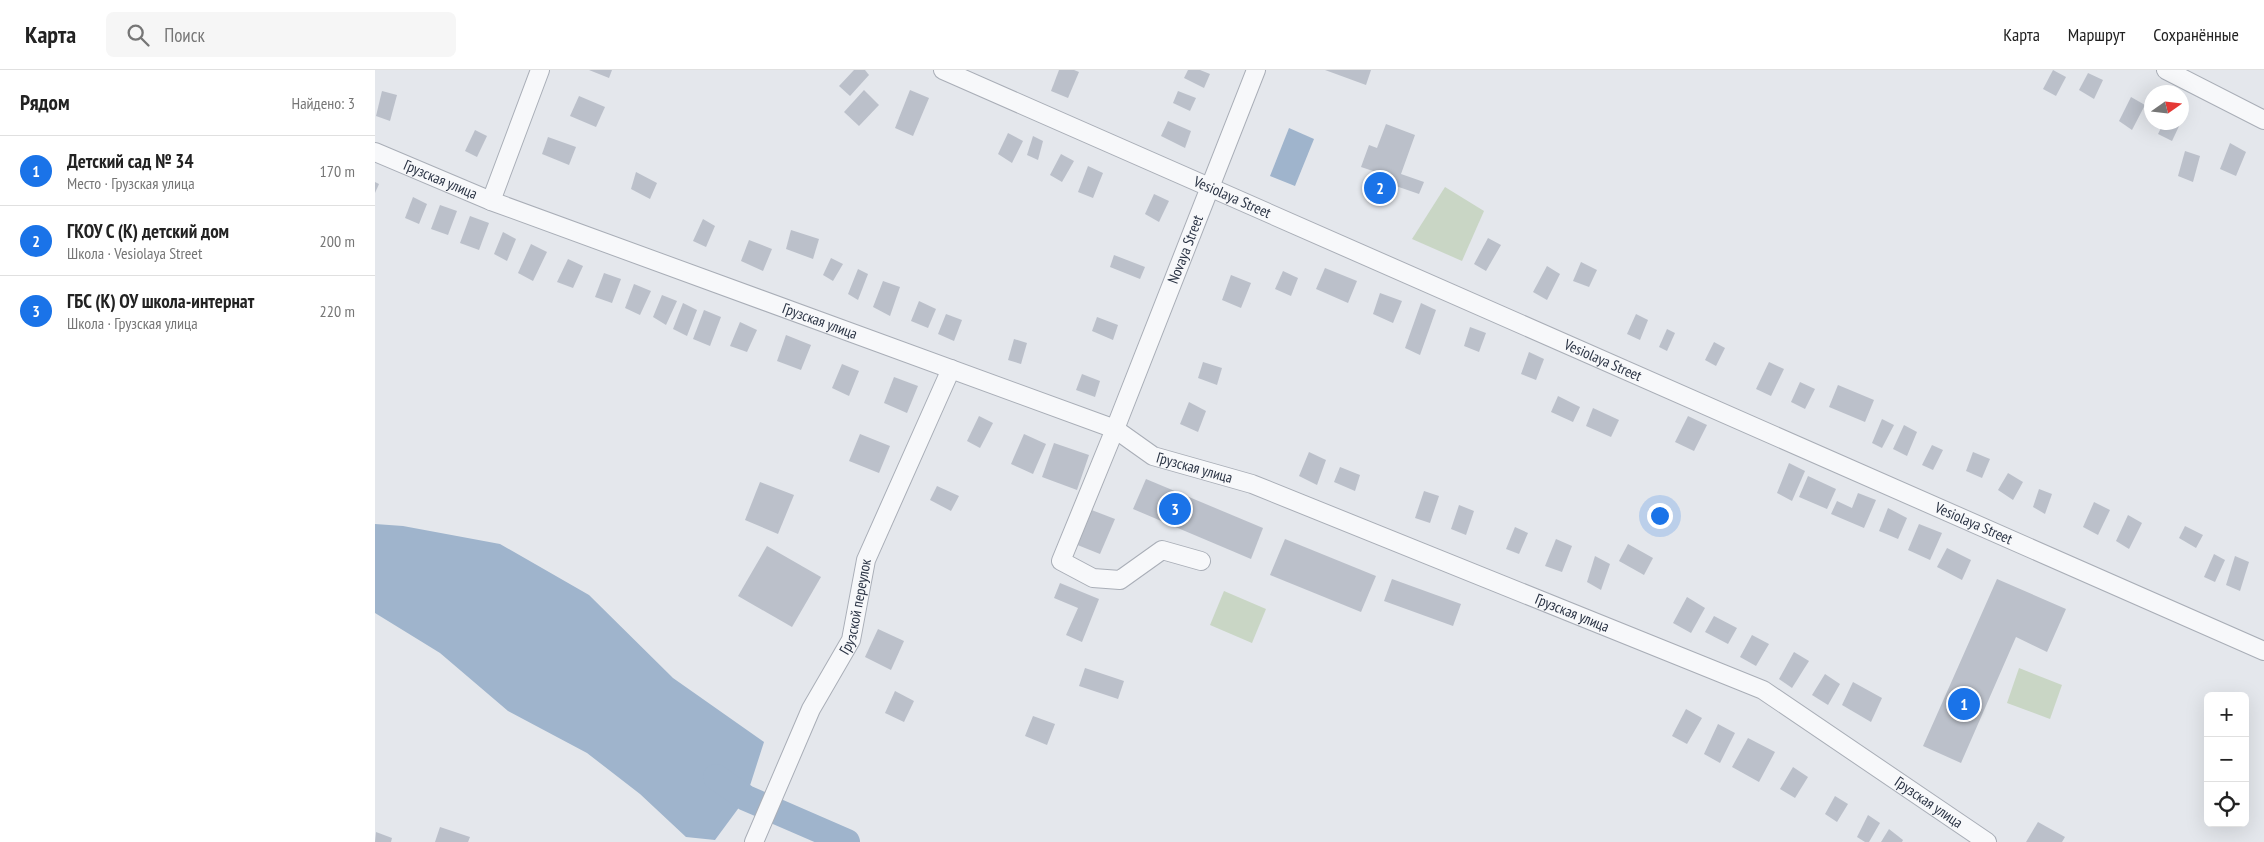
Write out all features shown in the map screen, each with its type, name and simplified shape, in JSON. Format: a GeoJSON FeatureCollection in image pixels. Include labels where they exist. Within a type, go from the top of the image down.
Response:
{"type":"FeatureCollection","features":[{"type":"Feature","properties":{"kind":"street"},"geometry":{"type":"LineString","coordinates":[[491,201],[540,70]]}},
{"type":"Feature","properties":{"kind":"street","name":"Vesiolaya Street"},"geometry":{"type":"LineString","coordinates":[[943,70],[2264,651]]}},
{"type":"Feature","properties":{"kind":"street","name":"Novaya Street"},"geometry":{"type":"LineString","coordinates":[[1201,561],[1162,550],[1120,580],[1093,578],[1061,560],[1115,429],[1256,70]]}},
{"type":"Feature","properties":{"kind":"street"},"geometry":{"type":"LineString","coordinates":[[2167,70],[2264,120]]}},
{"type":"Feature","properties":{"kind":"street","name":"Грузская улица"},"geometry":{"type":"LineString","coordinates":[[375,152],[491,201],[1115,429],[1153,456],[1252,484],[1763,690],[1987,842]]}},
{"type":"Feature","properties":{"kind":"street","name":"Грузской переулок"},"geometry":{"type":"LineString","coordinates":[[754,842],[811,709],[851,640],[867,560],[951,369]]}},
{"type":"Feature","properties":{"kind":"green space"},"geometry":{"type":"Polygon","coordinates":[[[1445,187],[1484,211],[1462,261],[1412,239],[1445,187]]]}},
{"type":"Feature","properties":{"kind":"green space"},"geometry":{"type":"Polygon","coordinates":[[[1224,591],[1266,609],[1252,643],[1210,625],[1224,591]]]}},
{"type":"Feature","properties":{"kind":"green space"},"geometry":{"type":"Polygon","coordinates":[[[2019,668],[2062,685],[2050,719],[2007,703],[2019,668]]]}},
{"type":"Feature","properties":{"kind":"water"},"geometry":{"type":"Polygon","coordinates":[[[1289,128],[1314,139],[1295,186],[1270,176],[1289,128]]]}},
{"type":"Feature","properties":{"kind":"water"},"geometry":{"type":"Polygon","coordinates":[[[375,524],[403,526],[500,544],[589,595],[673,678],[764,742],[746,798],[715,840],[686,837],[640,794],[587,753],[508,711],[440,653],[375,613],[375,524]]]}},
{"type":"Feature","properties":{"kind":"building"},"geometry":{"type":"Polygon","coordinates":[[[589,70],[612,70],[609,78],[589,70]]]}},
{"type":"Feature","properties":{"kind":"building"},"geometry":{"type":"Polygon","coordinates":[[[854,70],[865,70],[869,75],[850,96],[839,86],[854,70]]]}},
{"type":"Feature","properties":{"kind":"building"},"geometry":{"type":"Polygon","coordinates":[[[1059,70],[1079,72],[1068,98],[1051,91],[1059,70]]]}},
{"type":"Feature","properties":{"kind":"building"},"geometry":{"type":"Polygon","coordinates":[[[1188,70],[1200,70],[1210,74],[1204,88],[1184,78],[1188,70]]]}},
{"type":"Feature","properties":{"kind":"building"},"geometry":{"type":"Polygon","coordinates":[[[1325,70],[1371,70],[1366,85],[1325,70]]]}},
{"type":"Feature","properties":{"kind":"building"},"geometry":{"type":"Polygon","coordinates":[[[2053,70],[2066,77],[2056,96],[2043,89],[2053,70]]]}},
{"type":"Feature","properties":{"kind":"building"},"geometry":{"type":"Polygon","coordinates":[[[2088,73],[2103,80],[2094,99],[2079,90],[2088,73]]]}},
{"type":"Feature","properties":{"kind":"building"},"geometry":{"type":"Polygon","coordinates":[[[864,90],[879,105],[859,126],[844,112],[864,90]]]}},
{"type":"Feature","properties":{"kind":"building"},"geometry":{"type":"Polygon","coordinates":[[[910,90],[929,98],[913,136],[895,128],[910,90]]]}},
{"type":"Feature","properties":{"kind":"building"},"geometry":{"type":"Polygon","coordinates":[[[382,91],[397,95],[390,121],[376,116],[382,91]]]}},
{"type":"Feature","properties":{"kind":"building"},"geometry":{"type":"Polygon","coordinates":[[[1178,91],[1196,98],[1190,111],[1173,103],[1178,91]]]}},
{"type":"Feature","properties":{"kind":"building"},"geometry":{"type":"Polygon","coordinates":[[[579,96],[605,107],[596,127],[570,116],[579,96]]]}},
{"type":"Feature","properties":{"kind":"building"},"geometry":{"type":"Polygon","coordinates":[[[2131,97],[2144,104],[2132,130],[2119,121],[2131,97]]]}},
{"type":"Feature","properties":{"kind":"building"},"geometry":{"type":"Polygon","coordinates":[[[1168,121],[1191,131],[1185,148],[1161,136],[1168,121]]]}},
{"type":"Feature","properties":{"kind":"building"},"geometry":{"type":"Polygon","coordinates":[[[1386,124],[1415,135],[1401,174],[1424,182],[1419,194],[1393,185],[1387,203],[1365,194],[1373,171],[1361,167],[1369,145],[1377,148],[1386,124]]]}},
{"type":"Feature","properties":{"kind":"building"},"geometry":{"type":"Polygon","coordinates":[[[475,130],[487,136],[477,157],[465,151],[475,130]]]}},
{"type":"Feature","properties":{"kind":"building"},"geometry":{"type":"Polygon","coordinates":[[[2160,130],[2177,130],[2172,141],[2158,134],[2160,130]]]}},
{"type":"Feature","properties":{"kind":"building"},"geometry":{"type":"Polygon","coordinates":[[[1008,133],[1023,141],[1012,163],[998,154],[1008,133]]]}},
{"type":"Feature","properties":{"kind":"building"},"geometry":{"type":"Polygon","coordinates":[[[1033,136],[1043,141],[1038,160],[1027,155],[1033,136]]]}},
{"type":"Feature","properties":{"kind":"building"},"geometry":{"type":"Polygon","coordinates":[[[548,137],[576,147],[569,165],[542,154],[548,137]]]}},
{"type":"Feature","properties":{"kind":"building"},"geometry":{"type":"Polygon","coordinates":[[[2230,143],[2246,152],[2236,176],[2220,169],[2230,143]]]}},
{"type":"Feature","properties":{"kind":"building"},"geometry":{"type":"Polygon","coordinates":[[[2185,151],[2200,156],[2193,182],[2178,176],[2185,151]]]}},
{"type":"Feature","properties":{"kind":"building"},"geometry":{"type":"Polygon","coordinates":[[[1061,154],[1074,161],[1062,182],[1050,175],[1061,154]]]}},
{"type":"Feature","properties":{"kind":"building"},"geometry":{"type":"Polygon","coordinates":[[[1088,166],[1103,173],[1093,198],[1078,192],[1088,166]]]}},
{"type":"Feature","properties":{"kind":"building"},"geometry":{"type":"Polygon","coordinates":[[[636,172],[657,183],[650,199],[631,189],[636,172]]]}},
{"type":"Feature","properties":{"kind":"building"},"geometry":{"type":"Polygon","coordinates":[[[375,182],[379,184],[375,193],[375,182]]]}},
{"type":"Feature","properties":{"kind":"building"},"geometry":{"type":"Polygon","coordinates":[[[1154,194],[1169,201],[1159,222],[1145,214],[1154,194]]]}},
{"type":"Feature","properties":{"kind":"building"},"geometry":{"type":"Polygon","coordinates":[[[413,197],[427,204],[419,224],[405,218],[413,197]]]}},
{"type":"Feature","properties":{"kind":"building"},"geometry":{"type":"Polygon","coordinates":[[[440,205],[457,211],[448,235],[431,229],[440,205]]]}},
{"type":"Feature","properties":{"kind":"building"},"geometry":{"type":"Polygon","coordinates":[[[470,216],[489,223],[479,250],[460,243],[470,216]]]}},
{"type":"Feature","properties":{"kind":"building"},"geometry":{"type":"Polygon","coordinates":[[[703,219],[715,226],[706,247],[693,241],[703,219]]]}},
{"type":"Feature","properties":{"kind":"building"},"geometry":{"type":"Polygon","coordinates":[[[791,230],[819,239],[813,259],[786,249],[791,230]]]}},
{"type":"Feature","properties":{"kind":"building"},"geometry":{"type":"Polygon","coordinates":[[[503,232],[516,239],[507,261],[494,254],[503,232]]]}},
{"type":"Feature","properties":{"kind":"building"},"geometry":{"type":"Polygon","coordinates":[[[1488,238],[1501,245],[1486,271],[1474,264],[1488,238]]]}},
{"type":"Feature","properties":{"kind":"building"},"geometry":{"type":"Polygon","coordinates":[[[749,240],[772,249],[763,271],[741,261],[749,240]]]}},
{"type":"Feature","properties":{"kind":"building"},"geometry":{"type":"Polygon","coordinates":[[[531,244],[547,252],[533,281],[518,273],[531,244]]]}},
{"type":"Feature","properties":{"kind":"building"},"geometry":{"type":"Polygon","coordinates":[[[1114,255],[1145,267],[1140,279],[1110,267],[1114,255]]]}},
{"type":"Feature","properties":{"kind":"building"},"geometry":{"type":"Polygon","coordinates":[[[831,258],[843,264],[833,281],[823,275],[831,258]]]}},
{"type":"Feature","properties":{"kind":"building"},"geometry":{"type":"Polygon","coordinates":[[[568,259],[583,266],[573,288],[557,282],[568,259]]]}},
{"type":"Feature","properties":{"kind":"building"},"geometry":{"type":"Polygon","coordinates":[[[1581,262],[1597,270],[1589,287],[1573,281],[1581,262]]]}},
{"type":"Feature","properties":{"kind":"building"},"geometry":{"type":"Polygon","coordinates":[[[1547,266],[1560,274],[1547,300],[1533,292],[1547,266]]]}},
{"type":"Feature","properties":{"kind":"building"},"geometry":{"type":"Polygon","coordinates":[[[1325,268],[1357,281],[1348,303],[1316,289],[1325,268]]]}},
{"type":"Feature","properties":{"kind":"building"},"geometry":{"type":"Polygon","coordinates":[[[858,269],[868,274],[858,300],[848,294],[858,269]]]}},
{"type":"Feature","properties":{"kind":"building"},"geometry":{"type":"Polygon","coordinates":[[[1283,271],[1298,278],[1291,296],[1275,289],[1283,271]]]}},
{"type":"Feature","properties":{"kind":"building"},"geometry":{"type":"Polygon","coordinates":[[[604,273],[621,279],[612,303],[595,297],[604,273]]]}},
{"type":"Feature","properties":{"kind":"building"},"geometry":{"type":"Polygon","coordinates":[[[1231,275],[1251,283],[1241,308],[1222,300],[1231,275]]]}},
{"type":"Feature","properties":{"kind":"building"},"geometry":{"type":"Polygon","coordinates":[[[883,281],[900,287],[890,316],[873,307],[883,281]]]}},
{"type":"Feature","properties":{"kind":"building"},"geometry":{"type":"Polygon","coordinates":[[[634,284],[651,291],[640,315],[625,308],[634,284]]]}},
{"type":"Feature","properties":{"kind":"building"},"geometry":{"type":"Polygon","coordinates":[[[1380,293],[1402,301],[1393,323],[1373,314],[1380,293]]]}},
{"type":"Feature","properties":{"kind":"building"},"geometry":{"type":"Polygon","coordinates":[[[662,295],[677,301],[666,325],[653,317],[662,295]]]}},
{"type":"Feature","properties":{"kind":"building"},"geometry":{"type":"Polygon","coordinates":[[[919,301],[936,309],[928,328],[911,321],[919,301]]]}},
{"type":"Feature","properties":{"kind":"building"},"geometry":{"type":"Polygon","coordinates":[[[683,303],[697,310],[687,336],[673,329],[683,303]]]}},
{"type":"Feature","properties":{"kind":"building"},"geometry":{"type":"Polygon","coordinates":[[[1421,303],[1436,310],[1420,355],[1405,348],[1421,303]]]}},
{"type":"Feature","properties":{"kind":"building"},"geometry":{"type":"Polygon","coordinates":[[[704,310],[721,317],[710,346],[693,339],[704,310]]]}},
{"type":"Feature","properties":{"kind":"building"},"geometry":{"type":"Polygon","coordinates":[[[946,314],[962,320],[954,341],[938,334],[946,314]]]}},
{"type":"Feature","properties":{"kind":"building"},"geometry":{"type":"Polygon","coordinates":[[[1636,314],[1648,320],[1640,340],[1627,334],[1636,314]]]}},
{"type":"Feature","properties":{"kind":"building"},"geometry":{"type":"Polygon","coordinates":[[[1097,317],[1118,325],[1113,340],[1092,331],[1097,317]]]}},
{"type":"Feature","properties":{"kind":"building"},"geometry":{"type":"Polygon","coordinates":[[[740,322],[757,330],[747,352],[730,346],[740,322]]]}},
{"type":"Feature","properties":{"kind":"building"},"geometry":{"type":"Polygon","coordinates":[[[1470,327],[1486,333],[1479,352],[1464,346],[1470,327]]]}},
{"type":"Feature","properties":{"kind":"building"},"geometry":{"type":"Polygon","coordinates":[[[1667,329],[1675,333],[1667,351],[1659,347],[1667,329]]]}},
{"type":"Feature","properties":{"kind":"building"},"geometry":{"type":"Polygon","coordinates":[[[786,335],[811,345],[801,370],[777,361],[786,335]]]}},
{"type":"Feature","properties":{"kind":"building"},"geometry":{"type":"Polygon","coordinates":[[[1014,339],[1027,343],[1021,364],[1008,360],[1014,339]]]}},
{"type":"Feature","properties":{"kind":"building"},"geometry":{"type":"Polygon","coordinates":[[[1714,342],[1725,348],[1716,366],[1705,360],[1714,342]]]}},
{"type":"Feature","properties":{"kind":"building"},"geometry":{"type":"Polygon","coordinates":[[[1529,352],[1544,359],[1536,380],[1521,374],[1529,352]]]}},
{"type":"Feature","properties":{"kind":"building"},"geometry":{"type":"Polygon","coordinates":[[[1203,362],[1222,368],[1217,385],[1198,378],[1203,362]]]}},
{"type":"Feature","properties":{"kind":"building"},"geometry":{"type":"Polygon","coordinates":[[[1769,362],[1784,369],[1771,396],[1756,389],[1769,362]]]}},
{"type":"Feature","properties":{"kind":"building"},"geometry":{"type":"Polygon","coordinates":[[[842,364],[859,371],[849,396],[832,388],[842,364]]]}},
{"type":"Feature","properties":{"kind":"building"},"geometry":{"type":"Polygon","coordinates":[[[1082,374],[1100,381],[1095,397],[1076,390],[1082,374]]]}},
{"type":"Feature","properties":{"kind":"building"},"geometry":{"type":"Polygon","coordinates":[[[894,377],[918,386],[907,413],[884,403],[894,377]]]}},
{"type":"Feature","properties":{"kind":"building"},"geometry":{"type":"Polygon","coordinates":[[[1800,382],[1815,389],[1805,409],[1791,402],[1800,382]]]}},
{"type":"Feature","properties":{"kind":"building"},"geometry":{"type":"Polygon","coordinates":[[[1838,385],[1874,400],[1865,422],[1829,407],[1838,385]]]}},
{"type":"Feature","properties":{"kind":"building"},"geometry":{"type":"Polygon","coordinates":[[[1558,396],[1580,407],[1573,422],[1551,412],[1558,396]]]}},
{"type":"Feature","properties":{"kind":"building"},"geometry":{"type":"Polygon","coordinates":[[[1189,402],[1206,411],[1198,432],[1180,424],[1189,402]]]}},
{"type":"Feature","properties":{"kind":"building"},"geometry":{"type":"Polygon","coordinates":[[[1593,408],[1619,420],[1611,437],[1586,426],[1593,408]]]}},
{"type":"Feature","properties":{"kind":"building"},"geometry":{"type":"Polygon","coordinates":[[[979,416],[993,423],[980,448],[967,441],[979,416]]]}},
{"type":"Feature","properties":{"kind":"building"},"geometry":{"type":"Polygon","coordinates":[[[1688,416],[1707,425],[1694,451],[1675,442],[1688,416]]]}},
{"type":"Feature","properties":{"kind":"building"},"geometry":{"type":"Polygon","coordinates":[[[1882,419],[1894,425],[1882,448],[1872,443],[1882,419]]]}},
{"type":"Feature","properties":{"kind":"building"},"geometry":{"type":"Polygon","coordinates":[[[1904,425],[1917,432],[1907,456],[1893,449],[1904,425]]]}},
{"type":"Feature","properties":{"kind":"building"},"geometry":{"type":"Polygon","coordinates":[[[860,434],[890,446],[879,473],[849,461],[860,434]]]}},
{"type":"Feature","properties":{"kind":"building"},"geometry":{"type":"Polygon","coordinates":[[[1024,434],[1046,444],[1033,474],[1011,464],[1024,434]]]}},
{"type":"Feature","properties":{"kind":"building"},"geometry":{"type":"Polygon","coordinates":[[[1054,443],[1089,455],[1077,490],[1042,477],[1054,443]]]}},
{"type":"Feature","properties":{"kind":"building"},"geometry":{"type":"Polygon","coordinates":[[[1932,445],[1943,450],[1933,470],[1922,465],[1932,445]]]}},
{"type":"Feature","properties":{"kind":"building"},"geometry":{"type":"Polygon","coordinates":[[[1309,452],[1326,460],[1317,485],[1299,476],[1309,452]]]}},
{"type":"Feature","properties":{"kind":"building"},"geometry":{"type":"Polygon","coordinates":[[[1973,452],[1990,459],[1982,478],[1966,471],[1973,452]]]}},
{"type":"Feature","properties":{"kind":"building"},"geometry":{"type":"Polygon","coordinates":[[[1789,463],[1805,471],[1792,501],[1777,493],[1789,463]]]}},
{"type":"Feature","properties":{"kind":"building"},"geometry":{"type":"Polygon","coordinates":[[[1340,467],[1360,475],[1355,491],[1334,482],[1340,467]]]}},
{"type":"Feature","properties":{"kind":"building"},"geometry":{"type":"Polygon","coordinates":[[[2008,473],[2023,482],[2013,500],[1998,490],[2008,473]]]}},
{"type":"Feature","properties":{"kind":"building"},"geometry":{"type":"Polygon","coordinates":[[[1808,476],[1836,489],[1827,509],[1799,497],[1808,476]]]}},
{"type":"Feature","properties":{"kind":"building"},"geometry":{"type":"Polygon","coordinates":[[[1146,479],[1263,528],[1251,559],[1133,509],[1146,479]]]}},
{"type":"Feature","properties":{"kind":"building"},"geometry":{"type":"Polygon","coordinates":[[[760,482],[794,495],[778,534],[745,520],[760,482]]]}},
{"type":"Feature","properties":{"kind":"building"},"geometry":{"type":"Polygon","coordinates":[[[937,486],[959,496],[951,511],[930,500],[937,486]]]}},
{"type":"Feature","properties":{"kind":"building"},"geometry":{"type":"Polygon","coordinates":[[[2039,489],[2052,494],[2045,514],[2033,507],[2039,489]]]}},
{"type":"Feature","properties":{"kind":"building"},"geometry":{"type":"Polygon","coordinates":[[[1424,491],[1439,496],[1430,523],[1415,518],[1424,491]]]}},
{"type":"Feature","properties":{"kind":"building"},"geometry":{"type":"Polygon","coordinates":[[[1858,493],[1876,500],[1864,528],[1831,514],[1837,501],[1852,508],[1858,493]]]}},
{"type":"Feature","properties":{"kind":"building"},"geometry":{"type":"Polygon","coordinates":[[[2094,502],[2110,510],[2098,535],[2083,527],[2094,502]]]}},
{"type":"Feature","properties":{"kind":"building"},"geometry":{"type":"Polygon","coordinates":[[[1459,505],[1474,511],[1466,535],[1451,529],[1459,505]]]}},
{"type":"Feature","properties":{"kind":"building"},"geometry":{"type":"Polygon","coordinates":[[[1888,508],[1907,518],[1898,539],[1879,531],[1888,508]]]}},
{"type":"Feature","properties":{"kind":"building"},"geometry":{"type":"Polygon","coordinates":[[[1089,509],[1115,519],[1100,554],[1075,544],[1089,509]]]}},
{"type":"Feature","properties":{"kind":"building"},"geometry":{"type":"Polygon","coordinates":[[[2128,515],[2142,523],[2129,549],[2116,541],[2128,515]]]}},
{"type":"Feature","properties":{"kind":"building"},"geometry":{"type":"Polygon","coordinates":[[[1919,524],[1942,533],[1930,560],[1908,550],[1919,524]]]}},
{"type":"Feature","properties":{"kind":"building"},"geometry":{"type":"Polygon","coordinates":[[[2185,526],[2203,535],[2196,548],[2179,538],[2185,526]]]}},
{"type":"Feature","properties":{"kind":"building"},"geometry":{"type":"Polygon","coordinates":[[[1515,527],[1528,533],[1519,554],[1506,549],[1515,527]]]}},
{"type":"Feature","properties":{"kind":"building"},"geometry":{"type":"Polygon","coordinates":[[[1285,539],[1376,576],[1361,612],[1270,575],[1285,539]]]}},
{"type":"Feature","properties":{"kind":"building"},"geometry":{"type":"Polygon","coordinates":[[[1556,539],[1572,546],[1562,572],[1545,566],[1556,539]]]}},
{"type":"Feature","properties":{"kind":"building"},"geometry":{"type":"Polygon","coordinates":[[[1628,544],[1653,558],[1644,575],[1619,561],[1628,544]]]}},
{"type":"Feature","properties":{"kind":"building"},"geometry":{"type":"Polygon","coordinates":[[[767,546],[821,577],[792,627],[738,596],[767,546]]]}},
{"type":"Feature","properties":{"kind":"building"},"geometry":{"type":"Polygon","coordinates":[[[1947,548],[1971,560],[1962,580],[1937,567],[1947,548]]]}},
{"type":"Feature","properties":{"kind":"building"},"geometry":{"type":"Polygon","coordinates":[[[2214,554],[2225,560],[2215,582],[2204,577],[2214,554]]]}},
{"type":"Feature","properties":{"kind":"building"},"geometry":{"type":"Polygon","coordinates":[[[1595,556],[1610,564],[1601,590],[1587,582],[1595,556]]]}},
{"type":"Feature","properties":{"kind":"building"},"geometry":{"type":"Polygon","coordinates":[[[2235,556],[2249,562],[2240,591],[2226,585],[2235,556]]]}},
{"type":"Feature","properties":{"kind":"building"},"geometry":{"type":"Polygon","coordinates":[[[1392,579],[1461,604],[1453,626],[1384,601],[1392,579]]]}},
{"type":"Feature","properties":{"kind":"building"},"geometry":{"type":"Polygon","coordinates":[[[1997,579],[2066,609],[2047,652],[2016,637],[1961,763],[1923,746],[1997,579]]]}},
{"type":"Feature","properties":{"kind":"building"},"geometry":{"type":"Polygon","coordinates":[[[1060,583],[1099,599],[1082,642],[1066,635],[1078,608],[1054,598],[1060,583]]]}},
{"type":"Feature","properties":{"kind":"building"},"geometry":{"type":"Polygon","coordinates":[[[1687,597],[1705,608],[1691,633],[1673,623],[1687,597]]]}},
{"type":"Feature","properties":{"kind":"building"},"geometry":{"type":"Polygon","coordinates":[[[1714,616],[1737,628],[1728,644],[1705,632],[1714,616]]]}},
{"type":"Feature","properties":{"kind":"building"},"geometry":{"type":"Polygon","coordinates":[[[878,629],[904,641],[891,670],[865,657],[878,629]]]}},
{"type":"Feature","properties":{"kind":"building"},"geometry":{"type":"Polygon","coordinates":[[[1752,635],[1769,644],[1756,666],[1740,657],[1752,635]]]}},
{"type":"Feature","properties":{"kind":"building"},"geometry":{"type":"Polygon","coordinates":[[[1794,652],[1809,661],[1792,688],[1779,679],[1794,652]]]}},
{"type":"Feature","properties":{"kind":"building"},"geometry":{"type":"Polygon","coordinates":[[[1085,668],[1124,681],[1118,699],[1079,686],[1085,668]]]}},
{"type":"Feature","properties":{"kind":"building"},"geometry":{"type":"Polygon","coordinates":[[[1825,674],[1840,684],[1828,705],[1812,695],[1825,674]]]}},
{"type":"Feature","properties":{"kind":"building"},"geometry":{"type":"Polygon","coordinates":[[[1853,682],[1882,698],[1871,722],[1842,705],[1853,682]]]}},
{"type":"Feature","properties":{"kind":"building"},"geometry":{"type":"Polygon","coordinates":[[[895,691],[914,701],[904,722],[885,713],[895,691]]]}},
{"type":"Feature","properties":{"kind":"building"},"geometry":{"type":"Polygon","coordinates":[[[1686,709],[1702,718],[1687,744],[1672,736],[1686,709]]]}},
{"type":"Feature","properties":{"kind":"building"},"geometry":{"type":"Polygon","coordinates":[[[1033,716],[1055,724],[1047,745],[1025,736],[1033,716]]]}},
{"type":"Feature","properties":{"kind":"building"},"geometry":{"type":"Polygon","coordinates":[[[1718,724],[1735,733],[1720,763],[1704,754],[1718,724]]]}},
{"type":"Feature","properties":{"kind":"building"},"geometry":{"type":"Polygon","coordinates":[[[1748,738],[1775,752],[1759,782],[1732,767],[1748,738]]]}},
{"type":"Feature","properties":{"kind":"building"},"geometry":{"type":"Polygon","coordinates":[[[1793,767],[1808,777],[1795,798],[1780,789],[1793,767]]]}},
{"type":"Feature","properties":{"kind":"building"},"geometry":{"type":"Polygon","coordinates":[[[1835,796],[1848,804],[1837,822],[1825,814],[1835,796]]]}},
{"type":"Feature","properties":{"kind":"building"},"geometry":{"type":"Polygon","coordinates":[[[1868,815],[1880,823],[1869,842],[1865,842],[1857,837],[1868,815]]]}},
{"type":"Feature","properties":{"kind":"building"},"geometry":{"type":"Polygon","coordinates":[[[2038,822],[2065,837],[2062,842],[2026,842],[2038,822]]]}},
{"type":"Feature","properties":{"kind":"building"},"geometry":{"type":"Polygon","coordinates":[[[440,827],[470,837],[468,842],[435,842],[440,827]]]}},
{"type":"Feature","properties":{"kind":"building"},"geometry":{"type":"Polygon","coordinates":[[[1889,829],[1903,840],[1902,842],[1881,842],[1889,829]]]}},
{"type":"Feature","properties":{"kind":"building"},"geometry":{"type":"Polygon","coordinates":[[[376,832],[392,838],[391,842],[375,842],[376,832]]]}},
{"type":"Feature","properties":{"kind":"waterway"},"geometry":{"type":"LineString","coordinates":[[716,777],[746,798],[760,804]]}},
{"type":"Feature","properties":{"kind":"waterway"},"geometry":{"type":"LineString","coordinates":[[778,812],[847,842]]}},
{"type":"Feature","properties":{"kind":"place","name":"ГКОУ С (К) детский дом"},"geometry":{"type":"Point","coordinates":[1380,188]}},
{"type":"Feature","properties":{"kind":"place","name":"ГБС (К) ОУ школа-интернат"},"geometry":{"type":"Point","coordinates":[1175,509]}},
{"type":"Feature","properties":{"kind":"place","name":"Детский сад № 34"},"geometry":{"type":"Point","coordinates":[1964,704]}}]}
